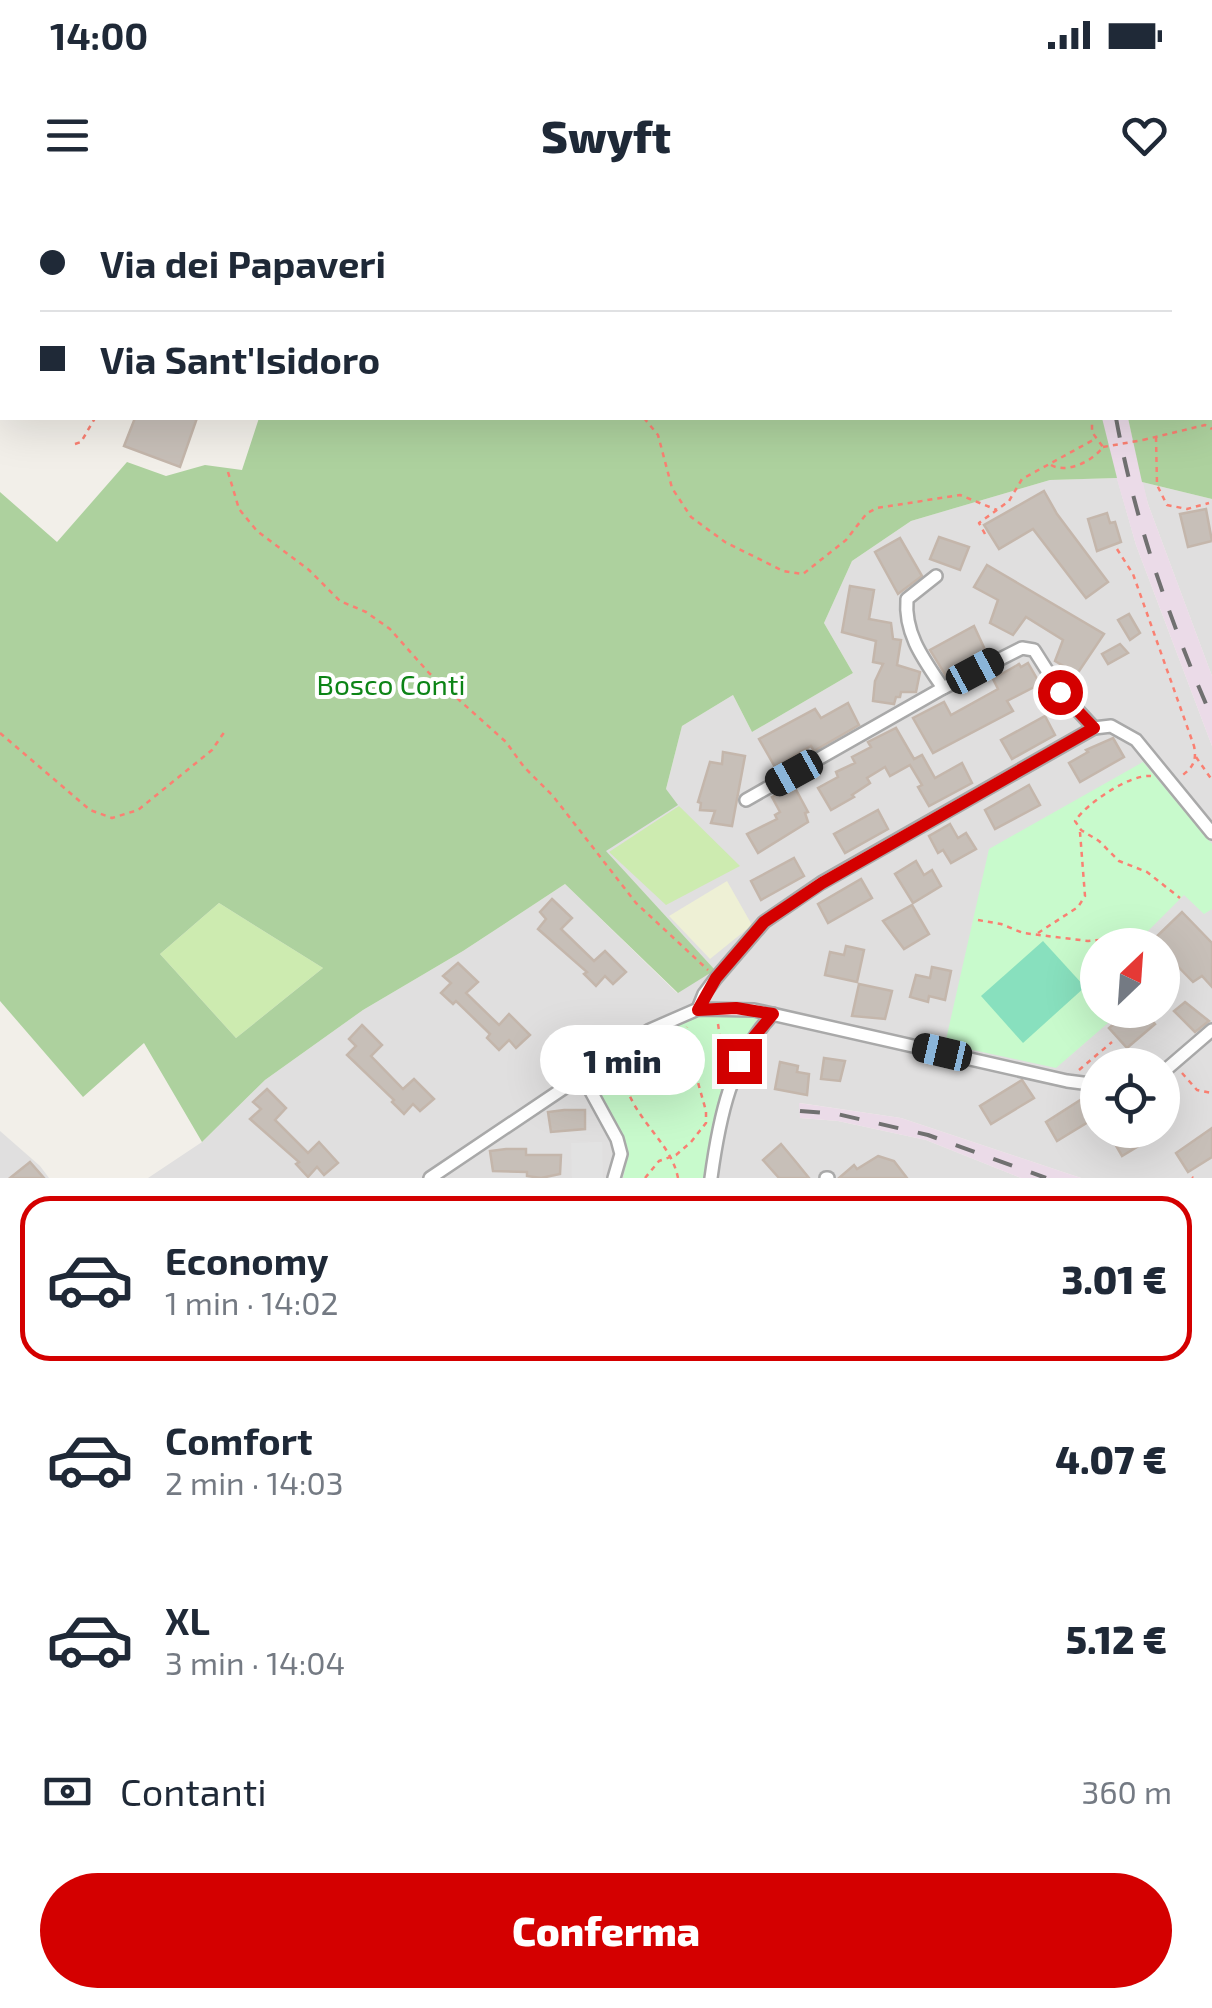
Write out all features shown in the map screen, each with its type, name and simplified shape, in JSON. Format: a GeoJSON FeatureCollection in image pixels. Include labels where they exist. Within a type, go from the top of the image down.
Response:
{"type":"FeatureCollection","features":[{"type":"Feature","properties":{"kind":"street"},"geometry":{"type":"LineString","coordinates":[[936,576],[907,599],[906,615],[917,648],[943,688]]}},
{"type":"Feature","properties":{"kind":"street"},"geometry":{"type":"LineString","coordinates":[[746,800],[943,688],[1022,648],[1034,650],[1060,692],[1094,728]]}},
{"type":"Feature","properties":{"kind":"street"},"geometry":{"type":"LineString","coordinates":[[693,1011],[764,922],[804,894],[1094,728],[1111,726],[1126,732],[1212,833]]}},
{"type":"Feature","properties":{"kind":"street"},"geometry":{"type":"LineString","coordinates":[[430,1178],[663,1022],[717,1007],[773,1014],[1080,1082]]}},
{"type":"Feature","properties":{"kind":"street"},"geometry":{"type":"LineString","coordinates":[[711,1178],[730,1089],[748,1044],[773,1014]]}},
{"type":"Feature","properties":{"kind":"street"},"geometry":{"type":"LineString","coordinates":[[1180,1059],[1212,1030]]}},
{"type":"Feature","properties":{"kind":"street"},"geometry":{"type":"LineString","coordinates":[[582,1075],[622,1154],[614,1178]]}},
{"type":"Feature","properties":{"kind":"path"},"geometry":{"type":"LineString","coordinates":[[75,444],[81,442],[94,420]]}},
{"type":"Feature","properties":{"kind":"path"},"geometry":{"type":"LineString","coordinates":[[646,420],[658,435],[672,488],[692,517],[725,542],[784,571],[803,574],[846,540],[867,513],[877,508],[960,495],[996,510]]}},
{"type":"Feature","properties":{"kind":"path"},"geometry":{"type":"LineString","coordinates":[[1092,420],[1095,439],[1102,446]]}},
{"type":"Feature","properties":{"kind":"path"},"geometry":{"type":"LineString","coordinates":[[1102,446],[1205,425],[1212,429]]}},
{"type":"Feature","properties":{"kind":"path"},"geometry":{"type":"LineString","coordinates":[[1156,437],[1157,485],[1167,506],[1178,509],[1209,503]]}},
{"type":"Feature","properties":{"kind":"path"},"geometry":{"type":"LineString","coordinates":[[985,534],[980,523],[1009,501],[1022,478],[1095,439]]}},
{"type":"Feature","properties":{"kind":"path"},"geometry":{"type":"LineString","coordinates":[[1050,465],[1070,468],[1096,456],[1102,446]]}},
{"type":"Feature","properties":{"kind":"path"},"geometry":{"type":"LineString","coordinates":[[228,472],[240,509],[258,531],[318,577],[340,600],[390,629],[429,673],[506,742],[636,903],[716,978]]}},
{"type":"Feature","properties":{"kind":"path"},"geometry":{"type":"LineString","coordinates":[[1117,548],[1133,574],[1196,757],[1212,780]]}},
{"type":"Feature","properties":{"kind":"path"},"geometry":{"type":"LineString","coordinates":[[0,733],[90,810],[112,818],[138,810],[212,750],[224,731]]}},
{"type":"Feature","properties":{"kind":"path"},"geometry":{"type":"LineString","coordinates":[[1171,784],[1186,774],[1196,757]]}},
{"type":"Feature","properties":{"kind":"path"},"geometry":{"type":"LineString","coordinates":[[1038,933],[1078,908],[1086,896],[1080,830],[1075,820],[1088,805],[1132,778],[1161,771]]}},
{"type":"Feature","properties":{"kind":"path"},"geometry":{"type":"LineString","coordinates":[[1080,830],[1099,841],[1119,861],[1147,872],[1180,898]]}},
{"type":"Feature","properties":{"kind":"path"},"geometry":{"type":"LineString","coordinates":[[978,920],[1023,933],[1080,940]]}},
{"type":"Feature","properties":{"kind":"path"},"geometry":{"type":"LineString","coordinates":[[717,1007],[720,1047],[730,1089]]}},
{"type":"Feature","properties":{"kind":"path"},"geometry":{"type":"LineString","coordinates":[[678,1178],[672,1156],[634,1108],[624,1078],[630,1066],[682,1041],[693,1011]]}},
{"type":"Feature","properties":{"kind":"path"},"geometry":{"type":"LineString","coordinates":[[1067,1081],[1112,1042]]}},
{"type":"Feature","properties":{"kind":"path"},"geometry":{"type":"LineString","coordinates":[[645,1178],[659,1161],[691,1142],[706,1123],[696,1078],[677,1044]]}},
{"type":"Feature","properties":{"kind":"path"},"geometry":{"type":"LineString","coordinates":[[1180,1072],[1196,1090],[1212,1093]]}},
{"type":"Feature","properties":{"kind":"shaded area"},"geometry":{"type":"Polygon","coordinates":[[[1102,420],[1128,420],[1148,504],[1212,676],[1212,746],[1136,545],[1102,420]]]}},
{"type":"Feature","properties":{"kind":"shaded area"},"geometry":{"type":"Polygon","coordinates":[[[1117,478],[1136,545],[1212,746],[1212,1178],[1081,1178],[901,1118],[800,1103],[800,1118],[838,1121],[926,1140],[1021,1178],[148,1178],[202,1142],[265,1080],[363,1010],[565,884],[677,993],[714,969],[605,851],[666,789],[682,726],[733,695],[752,732],[853,673],[824,623],[852,561],[911,521],[1050,480],[1117,478]]]}},
{"type":"Feature","properties":{"kind":"shaded area"},"geometry":{"type":"Polygon","coordinates":[[[1142,482],[1212,499],[1212,676],[1148,504],[1142,482]]]}},
{"type":"Feature","properties":{"kind":"shaded area"},"geometry":{"type":"Polygon","coordinates":[[[799,1103],[901,1118],[1081,1178],[1021,1178],[926,1140],[838,1121],[800,1118],[799,1103]]]}},
{"type":"Feature","properties":{"kind":"shaded area"},"geometry":{"type":"Polygon","coordinates":[[[0,1131],[40,1166],[49,1178],[0,1178],[0,1131]]]}},
{"type":"Feature","properties":{"kind":"shaded area"},"geometry":{"type":"Polygon","coordinates":[[[602,1142],[603,1178],[572,1178],[571,1143],[602,1142]]]}},
{"type":"Feature","properties":{"kind":"green space","name":"Bosco Conti"},"geometry":{"type":"Polygon","coordinates":[[[258,420],[1102,420],[1117,478],[1050,480],[911,521],[852,561],[824,623],[853,673],[752,732],[733,695],[682,726],[666,789],[678,805],[606,851],[715,970],[678,993],[565,884],[363,1010],[265,1080],[202,1142],[144,1043],[83,1097],[0,1001],[0,492],[57,542],[127,462],[166,476],[205,465],[242,470],[258,420]],[[219,903],[160,954],[236,1038],[323,968],[219,903]]]}},
{"type":"Feature","properties":{"kind":"green space"},"geometry":{"type":"Polygon","coordinates":[[[1128,420],[1212,420],[1212,499],[1142,482],[1128,420]]]}},
{"type":"Feature","properties":{"kind":"green space"},"geometry":{"type":"Polygon","coordinates":[[[1143,762],[1212,844],[1212,909],[1204,914],[1184,895],[1151,928],[1080,928],[1080,1028],[1102,1028],[1056,1068],[945,1044],[989,849],[1143,762]]]}},
{"type":"Feature","properties":{"kind":"green space"},"geometry":{"type":"Polygon","coordinates":[[[679,806],[740,866],[666,905],[609,852],[679,806]]]}},
{"type":"Feature","properties":{"kind":"green space"},"geometry":{"type":"Polygon","coordinates":[[[727,881],[752,925],[710,959],[669,916],[727,881]]]}},
{"type":"Feature","properties":{"kind":"green space"},"geometry":{"type":"Polygon","coordinates":[[[219,903],[323,968],[236,1038],[160,954],[219,903]]]}},
{"type":"Feature","properties":{"kind":"green space"},"geometry":{"type":"Polygon","coordinates":[[[1043,941],[1080,982],[1080,992],[1023,1043],[981,996],[1043,941]]]}},
{"type":"Feature","properties":{"kind":"green space"},"geometry":{"type":"Polygon","coordinates":[[[730,1012],[757,1019],[733,1059],[704,1178],[623,1178],[623,1143],[597,1090],[600,1074],[627,1050],[660,1031],[695,1018],[730,1012]]]}},
{"type":"Feature","properties":{"kind":"building"},"geometry":{"type":"Polygon","coordinates":[[[134,420],[196,420],[180,467],[124,446],[134,420]]]}},
{"type":"Feature","properties":{"kind":"building"},"geometry":{"type":"Polygon","coordinates":[[[1044,491],[1108,582],[1086,598],[1033,529],[999,549],[984,525],[1044,491]]]}},
{"type":"Feature","properties":{"kind":"building"},"geometry":{"type":"Polygon","coordinates":[[[1206,509],[1212,541],[1188,547],[1180,514],[1206,509]]]}},
{"type":"Feature","properties":{"kind":"building"},"geometry":{"type":"Polygon","coordinates":[[[1107,513],[1110,523],[1115,522],[1121,542],[1097,551],[1088,519],[1107,513]]]}},
{"type":"Feature","properties":{"kind":"building"},"geometry":{"type":"Polygon","coordinates":[[[939,537],[969,547],[960,570],[930,559],[939,537]]]}},
{"type":"Feature","properties":{"kind":"building"},"geometry":{"type":"Polygon","coordinates":[[[900,538],[922,576],[898,594],[875,552],[900,538]]]}},
{"type":"Feature","properties":{"kind":"building"},"geometry":{"type":"Polygon","coordinates":[[[987,565],[1104,634],[1077,674],[1055,661],[1063,640],[1026,617],[1013,635],[990,623],[998,600],[974,587],[987,565]]]}},
{"type":"Feature","properties":{"kind":"building"},"geometry":{"type":"Polygon","coordinates":[[[850,586],[874,590],[869,619],[891,623],[893,639],[901,640],[897,665],[920,672],[916,692],[901,692],[894,704],[873,701],[875,681],[883,664],[873,662],[876,641],[842,632],[850,586]]]}},
{"type":"Feature","properties":{"kind":"building"},"geometry":{"type":"Polygon","coordinates":[[[1129,614],[1140,633],[1130,640],[1118,620],[1129,614]]]}},
{"type":"Feature","properties":{"kind":"building"},"geometry":{"type":"Polygon","coordinates":[[[974,626],[987,654],[946,676],[930,650],[974,626]]]}},
{"type":"Feature","properties":{"kind":"building"},"geometry":{"type":"Polygon","coordinates":[[[1120,644],[1128,653],[1108,664],[1102,654],[1120,644]]]}},
{"type":"Feature","properties":{"kind":"building"},"geometry":{"type":"Polygon","coordinates":[[[1028,663],[1040,684],[1007,701],[1013,711],[933,753],[913,718],[944,702],[951,715],[998,689],[993,679],[1028,663]]]}},
{"type":"Feature","properties":{"kind":"building"},"geometry":{"type":"Polygon","coordinates":[[[848,703],[859,725],[814,751],[811,746],[775,767],[759,739],[815,709],[821,718],[848,703]]]}},
{"type":"Feature","properties":{"kind":"building"},"geometry":{"type":"Polygon","coordinates":[[[1045,716],[1055,735],[1012,759],[1001,740],[1045,716]]]}},
{"type":"Feature","properties":{"kind":"building"},"geometry":{"type":"Polygon","coordinates":[[[896,728],[914,759],[922,755],[935,778],[962,763],[972,783],[929,806],[910,765],[890,776],[885,767],[867,778],[870,783],[854,797],[831,810],[818,788],[838,777],[836,772],[855,763],[852,757],[871,747],[868,742],[896,728]]]}},
{"type":"Feature","properties":{"kind":"building"},"geometry":{"type":"Polygon","coordinates":[[[1113,738],[1124,757],[1080,782],[1069,763],[1113,738]]]}},
{"type":"Feature","properties":{"kind":"building"},"geometry":{"type":"Polygon","coordinates":[[[723,752],[745,756],[732,826],[711,823],[715,811],[700,810],[698,802],[710,762],[722,764],[723,752]]]}},
{"type":"Feature","properties":{"kind":"building"},"geometry":{"type":"Polygon","coordinates":[[[1029,785],[1040,805],[995,829],[985,810],[1029,785]]]}},
{"type":"Feature","properties":{"kind":"building"},"geometry":{"type":"Polygon","coordinates":[[[794,786],[808,812],[808,822],[758,853],[747,834],[777,819],[775,815],[780,812],[772,797],[794,786]]]}},
{"type":"Feature","properties":{"kind":"building"},"geometry":{"type":"Polygon","coordinates":[[[878,810],[888,829],[845,853],[834,834],[878,810]]]}},
{"type":"Feature","properties":{"kind":"building"},"geometry":{"type":"Polygon","coordinates":[[[950,824],[958,838],[966,833],[976,849],[951,863],[943,850],[938,853],[929,836],[950,824]]]}},
{"type":"Feature","properties":{"kind":"building"},"geometry":{"type":"Polygon","coordinates":[[[794,858],[804,876],[761,900],[751,881],[794,858]]]}},
{"type":"Feature","properties":{"kind":"building"},"geometry":{"type":"Polygon","coordinates":[[[916,861],[924,875],[932,870],[941,886],[913,903],[895,874],[916,861]]]}},
{"type":"Feature","properties":{"kind":"building"},"geometry":{"type":"Polygon","coordinates":[[[861,879],[872,898],[828,923],[818,904],[861,879]]]}},
{"type":"Feature","properties":{"kind":"building"},"geometry":{"type":"Polygon","coordinates":[[[552,899],[572,918],[561,929],[594,961],[605,951],[626,972],[613,984],[605,976],[596,986],[584,974],[587,972],[538,929],[546,919],[540,912],[552,899]]]}},
{"type":"Feature","properties":{"kind":"building"},"geometry":{"type":"Polygon","coordinates":[[[912,905],[929,934],[904,949],[883,921],[912,905]]]}},
{"type":"Feature","properties":{"kind":"building"},"geometry":{"type":"Polygon","coordinates":[[[1182,912],[1212,943],[1212,987],[1202,976],[1193,982],[1180,969],[1180,928],[1165,928],[1182,912]]]}},
{"type":"Feature","properties":{"kind":"building"},"geometry":{"type":"Polygon","coordinates":[[[846,946],[864,950],[857,982],[825,975],[830,952],[844,955],[846,946]]]}},
{"type":"Feature","properties":{"kind":"building"},"geometry":{"type":"Polygon","coordinates":[[[458,963],[478,982],[466,993],[499,1025],[509,1014],[530,1035],[516,1048],[509,1040],[499,1050],[487,1038],[490,1034],[456,1001],[453,1004],[441,993],[451,983],[443,976],[458,963]]]}},
{"type":"Feature","properties":{"kind":"building"},"geometry":{"type":"Polygon","coordinates":[[[932,967],[951,971],[945,1000],[929,996],[928,1002],[910,997],[916,975],[930,978],[932,967]]]}},
{"type":"Feature","properties":{"kind":"building"},"geometry":{"type":"Polygon","coordinates":[[[859,984],[892,991],[885,1019],[852,1016],[859,984]]]}},
{"type":"Feature","properties":{"kind":"building"},"geometry":{"type":"Polygon","coordinates":[[[1185,1002],[1209,1021],[1195,1032],[1180,1017],[1180,1006],[1185,1002]]]}},
{"type":"Feature","properties":{"kind":"building"},"geometry":{"type":"Polygon","coordinates":[[[362,1025],[382,1045],[371,1056],[403,1089],[414,1079],[434,1099],[420,1111],[413,1104],[404,1114],[347,1055],[356,1046],[349,1039],[362,1025]]]}},
{"type":"Feature","properties":{"kind":"building"},"geometry":{"type":"Polygon","coordinates":[[[1109,1028],[1150,1028],[1127,1048],[1109,1028]]]}},
{"type":"Feature","properties":{"kind":"building"},"geometry":{"type":"Polygon","coordinates":[[[824,1058],[845,1061],[840,1081],[821,1079],[824,1058]]]}},
{"type":"Feature","properties":{"kind":"building"},"geometry":{"type":"Polygon","coordinates":[[[780,1062],[798,1066],[797,1072],[809,1074],[807,1095],[775,1089],[780,1062]]]}},
{"type":"Feature","properties":{"kind":"building"},"geometry":{"type":"Polygon","coordinates":[[[1022,1080],[1034,1098],[991,1124],[980,1106],[1022,1080]]]}},
{"type":"Feature","properties":{"kind":"building"},"geometry":{"type":"Polygon","coordinates":[[[267,1089],[286,1108],[275,1120],[308,1153],[319,1142],[338,1163],[324,1175],[317,1167],[308,1177],[296,1164],[299,1162],[250,1119],[261,1109],[253,1102],[267,1089]]]}},
{"type":"Feature","properties":{"kind":"building"},"geometry":{"type":"Polygon","coordinates":[[[1080,1100],[1080,1127],[1057,1141],[1046,1122],[1080,1100]]]}},
{"type":"Feature","properties":{"kind":"building"},"geometry":{"type":"Polygon","coordinates":[[[585,1110],[585,1129],[551,1132],[548,1112],[585,1110]]]}},
{"type":"Feature","properties":{"kind":"building"},"geometry":{"type":"Polygon","coordinates":[[[1212,1128],[1212,1157],[1188,1172],[1176,1153],[1212,1128]]]}},
{"type":"Feature","properties":{"kind":"building"},"geometry":{"type":"Polygon","coordinates":[[[781,1144],[809,1178],[779,1178],[763,1160],[781,1144]]]}},
{"type":"Feature","properties":{"kind":"building"},"geometry":{"type":"Polygon","coordinates":[[[1117,1148],[1135,1148],[1122,1156],[1117,1148]]]}},
{"type":"Feature","properties":{"kind":"building"},"geometry":{"type":"Polygon","coordinates":[[[526,1149],[526,1155],[561,1155],[560,1174],[541,1178],[527,1176],[527,1172],[493,1171],[490,1151],[526,1149]]]}},
{"type":"Feature","properties":{"kind":"building"},"geometry":{"type":"Polygon","coordinates":[[[878,1156],[894,1161],[907,1178],[839,1178],[854,1165],[857,1169],[878,1156]]]}},
{"type":"Feature","properties":{"kind":"building"},"geometry":{"type":"Polygon","coordinates":[[[30,1162],[44,1178],[10,1178],[30,1162]]]}},
{"type":"Feature","properties":{"kind":"railway"},"geometry":{"type":"LineString","coordinates":[[1116,420],[1155,571],[1212,718]]}},
{"type":"Feature","properties":{"kind":"railway"},"geometry":{"type":"LineString","coordinates":[[800,1111],[837,1114],[928,1135],[1046,1178]]}},
{"type":"Feature","properties":{"kind":"route"},"geometry":{"type":"LineString","coordinates":[[739,1061],[773,1014],[736,1008],[698,1010],[716,978],[764,922],[822,883],[1094,728],[1060,692]]}}]}
